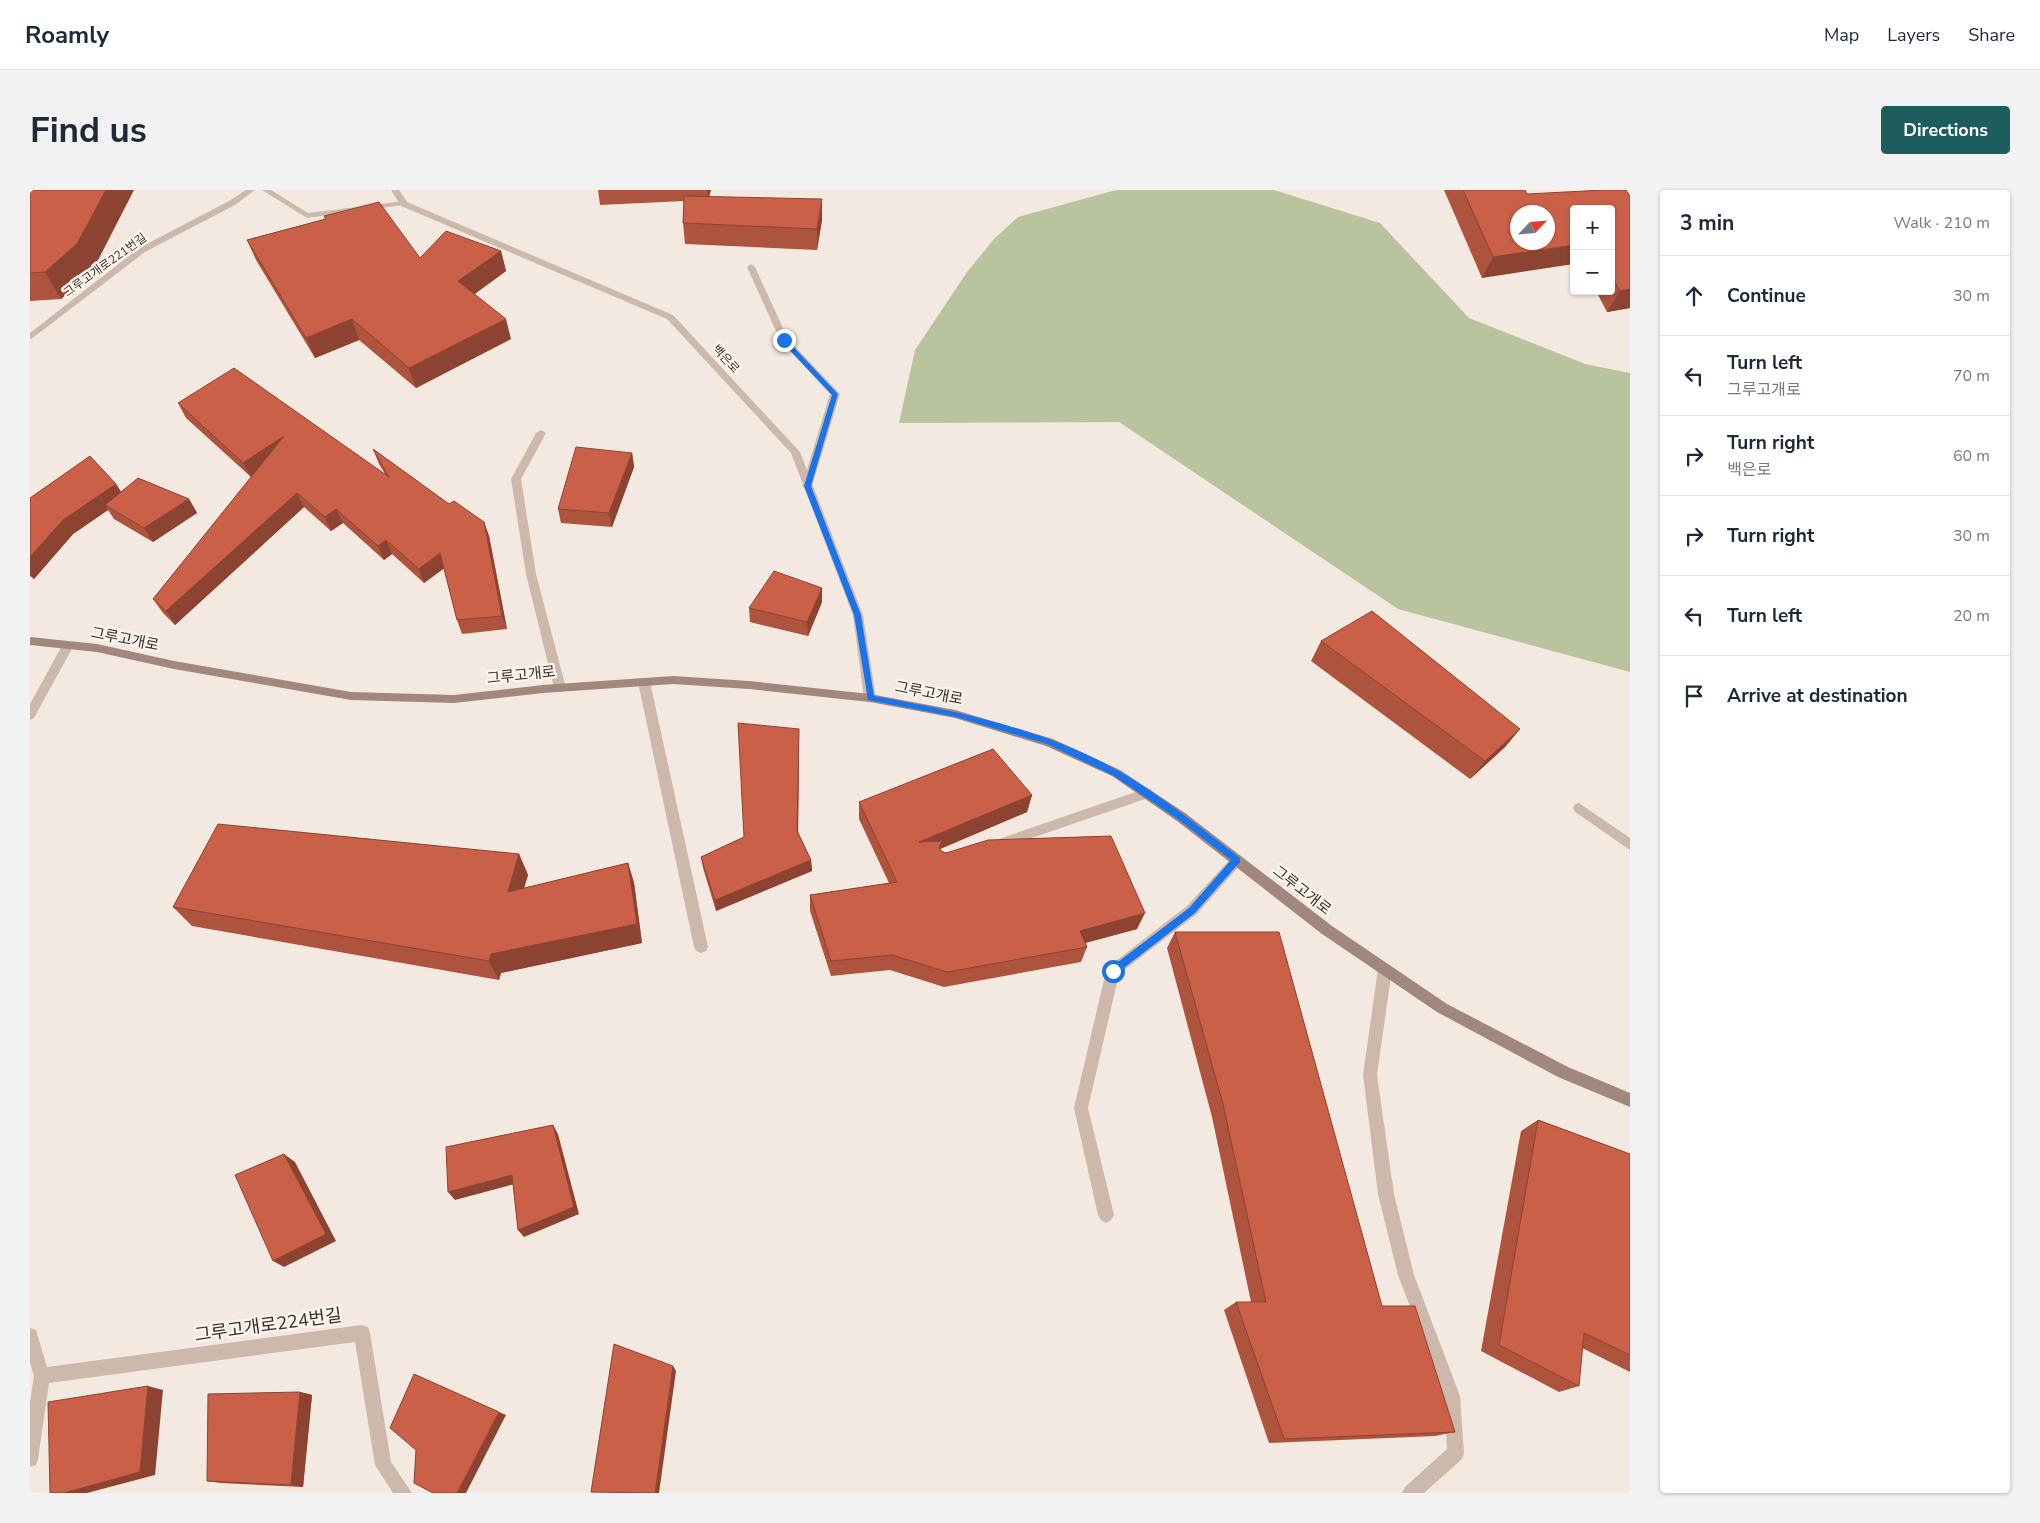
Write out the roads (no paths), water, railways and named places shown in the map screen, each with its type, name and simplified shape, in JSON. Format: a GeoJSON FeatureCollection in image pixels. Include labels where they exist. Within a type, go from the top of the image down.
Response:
{"type":"FeatureCollection","features":[{"type":"Feature","properties":{"kind":"street","name":"그루고개로221번길"},"geometry":{"type":"LineString","coordinates":[[30,337],[142,250],[232,203],[251,190]]}},
{"type":"Feature","properties":{"kind":"street"},"geometry":{"type":"LineString","coordinates":[[266,190],[307,216],[404,203],[395,190]]}},
{"type":"Feature","properties":{"kind":"street","name":"백은로"},"geometry":{"type":"LineString","coordinates":[[404,203],[670,317],[794,452],[858,615],[870,698]]}},
{"type":"Feature","properties":{"kind":"street"},"geometry":{"type":"LineString","coordinates":[[751,267],[784,340],[835,394],[808,486]]}},
{"type":"Feature","properties":{"kind":"street"},"geometry":{"type":"LineString","coordinates":[[541,433],[516,479],[531,574],[560,688]]}},
{"type":"Feature","properties":{"kind":"street","name":"그루고개로"},"geometry":{"type":"LineString","coordinates":[[30,641],[97,648],[174,665],[350,696],[454,698],[673,680],[749,685],[870,698],[956,714],[1049,742],[1116,774],[1181,817],[1327,930],[1442,1008],[1563,1072],[1630,1100]]}},
{"type":"Feature","properties":{"kind":"street"},"geometry":{"type":"LineString","coordinates":[[30,715],[68,645]]}},
{"type":"Feature","properties":{"kind":"street"},"geometry":{"type":"LineString","coordinates":[[644,682],[701,947]]}},
{"type":"Feature","properties":{"kind":"street"},"geometry":{"type":"LineString","coordinates":[[990,847],[1146,794]]}},
{"type":"Feature","properties":{"kind":"street"},"geometry":{"type":"LineString","coordinates":[[1579,808],[1630,846]]}},
{"type":"Feature","properties":{"kind":"street"},"geometry":{"type":"LineString","coordinates":[[1106,1216],[1081,1108],[1113,971],[1192,910],[1237,860]]}},
{"type":"Feature","properties":{"kind":"street"},"geometry":{"type":"LineString","coordinates":[[1385,970],[1370,1075],[1386,1194],[1406,1275],[1452,1396],[1456,1454],[1411,1493]]}},
{"type":"Feature","properties":{"kind":"street","name":"그루고개로224번길"},"geometry":{"type":"LineString","coordinates":[[42,1376],[362,1333],[383,1465],[403,1493]]}},
{"type":"Feature","properties":{"kind":"street"},"geometry":{"type":"LineString","coordinates":[[30,1336],[42,1376],[30,1459]]}}]}
